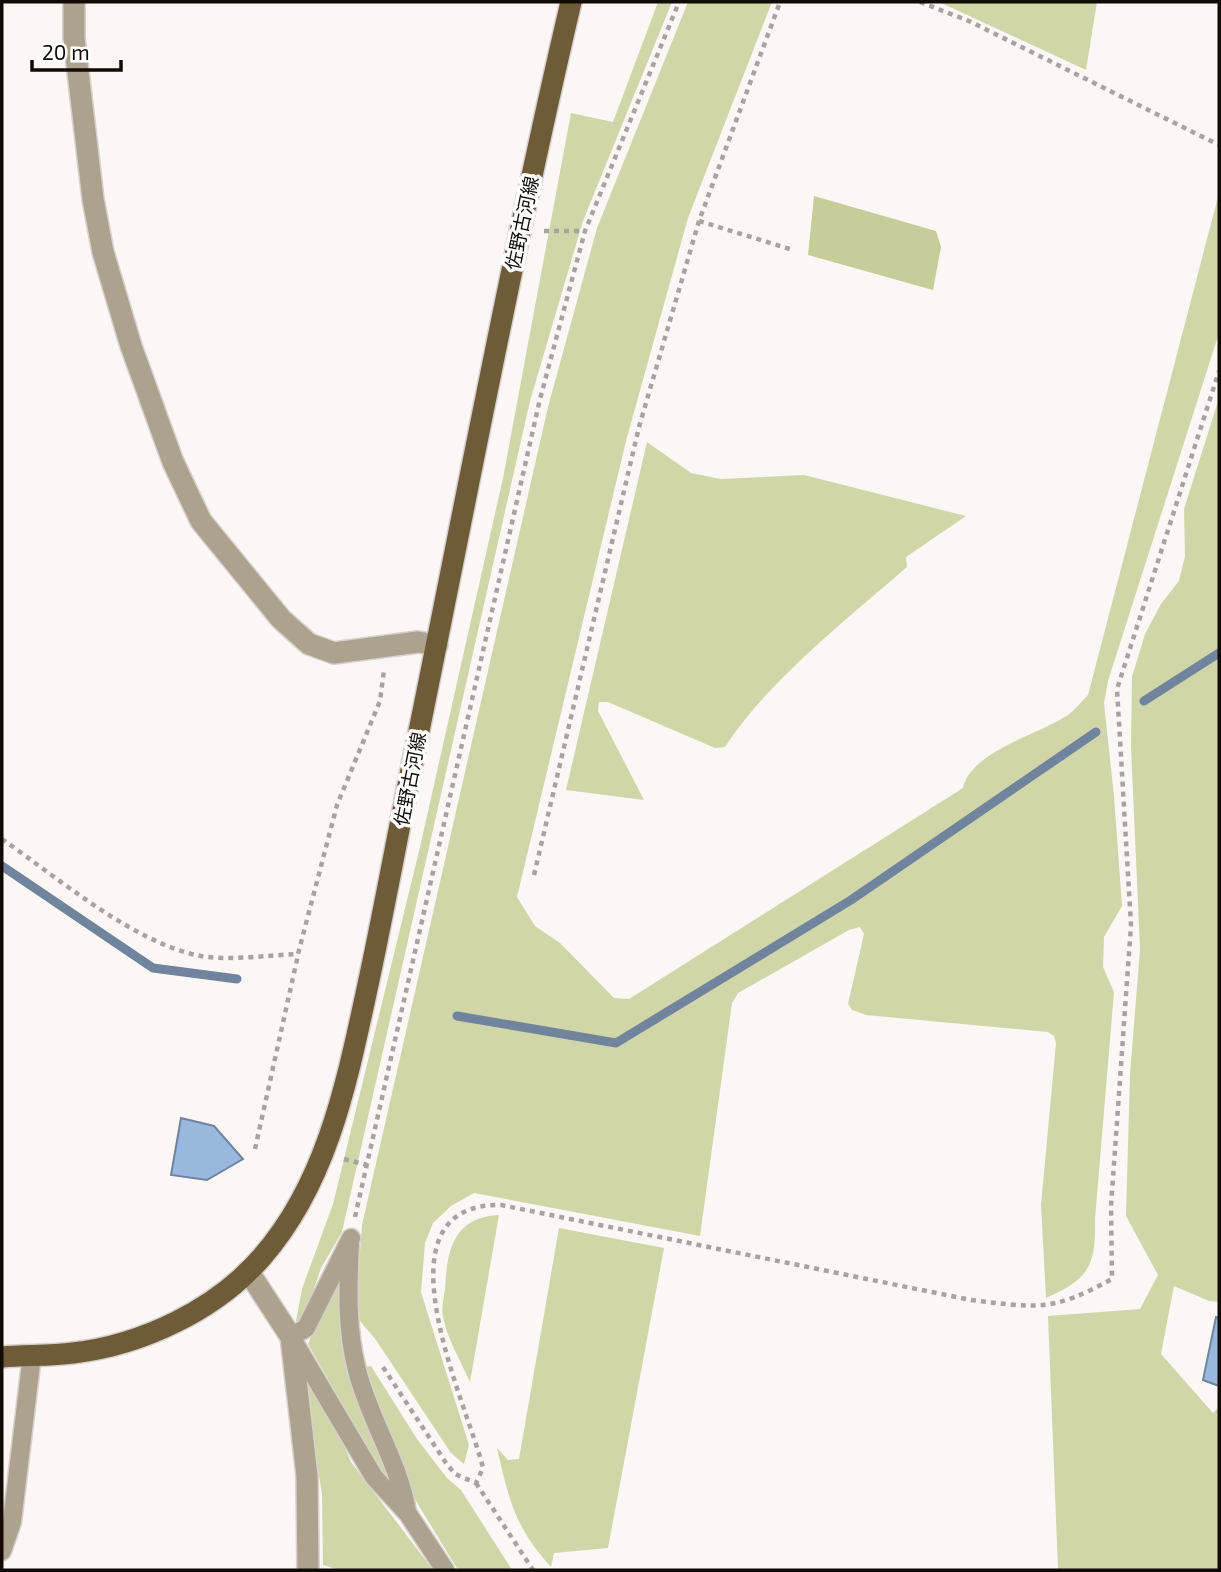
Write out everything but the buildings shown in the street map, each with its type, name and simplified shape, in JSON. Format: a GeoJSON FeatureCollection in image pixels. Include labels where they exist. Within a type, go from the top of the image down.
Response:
{"type":"FeatureCollection","features":[{"type":"Feature","properties":{"kind":"main road","name":"佐野古河線"},"geometry":{"type":"LineString","coordinates":[[2,1357],[76,1353],[131,1340],[192,1313],[214,1300],[248,1271],[289,1222],[312,1180],[349,1070],[519,232],[571,2]]}},
{"type":"Feature","properties":{"kind":"street"},"geometry":{"type":"LineString","coordinates":[[74,2],[74,38],[103,252],[131,346],[186,492],[216,541],[294,632],[309,644],[334,653],[418,642],[437,645]]}},
{"type":"Feature","properties":{"kind":"street"},"geometry":{"type":"LineString","coordinates":[[248,1271],[291,1337],[307,1476],[308,1570]]}},
{"type":"Feature","properties":{"kind":"lane"},"geometry":{"type":"LineString","coordinates":[[351,1238],[306,1328],[291,1337],[374,1477],[408,1514],[445,1570]]}},
{"type":"Feature","properties":{"kind":"lane"},"geometry":{"type":"LineString","coordinates":[[351,1238],[348,1312],[357,1371],[403,1489],[408,1514]]}},
{"type":"Feature","properties":{"kind":"lane"},"geometry":{"type":"LineString","coordinates":[[2,1551],[12,1522],[32,1355]]}},
{"type":"Feature","properties":{"kind":"path"},"geometry":{"type":"LineString","coordinates":[[351,1238],[540,399],[585,232],[678,2]]}},
{"type":"Feature","properties":{"kind":"path"},"geometry":{"type":"LineString","coordinates":[[534,875],[639,427],[699,221],[780,2]]}},
{"type":"Feature","properties":{"kind":"path"},"geometry":{"type":"LineString","coordinates":[[920,2],[969,21],[1219,145]]}},
{"type":"Feature","properties":{"kind":"path"},"geometry":{"type":"LineString","coordinates":[[699,221],[793,250]]}},
{"type":"Feature","properties":{"kind":"path"},"geometry":{"type":"LineString","coordinates":[[543,230],[585,232]]}},
{"type":"Feature","properties":{"kind":"path"},"geometry":{"type":"LineString","coordinates":[[476,1483],[483,1468],[439,1332],[433,1290],[434,1265],[444,1230],[466,1209],[478,1204],[501,1205],[994,1303],[1029,1307],[1060,1305],[1112,1279],[1111,1206],[1130,925],[1117,689],[1219,371]]}},
{"type":"Feature","properties":{"kind":"path"},"geometry":{"type":"LineString","coordinates":[[255,1149],[298,954],[337,805],[380,701],[384,682],[384,648]]}},
{"type":"Feature","properties":{"kind":"path"},"geometry":{"type":"LineString","coordinates":[[2,839],[130,927],[164,946],[203,956],[298,954]]}},
{"type":"Feature","properties":{"kind":"path"},"geometry":{"type":"LineString","coordinates":[[340,1158],[367,1165]]}},
{"type":"Feature","properties":{"kind":"path"},"geometry":{"type":"LineString","coordinates":[[352,1344],[374,1353],[446,1463],[455,1474],[476,1483],[533,1570]]}},
{"type":"Feature","properties":{"kind":"green space"},"geometry":{"type":"Polygon","coordinates":[[[658,2],[672,2],[583,221],[530,401],[342,1232],[321,1268],[302,1324],[296,1321],[302,1289],[333,1204],[420,847],[503,478],[571,113],[613,122],[658,2]]]}},
{"type":"Feature","properties":{"kind":"green space"},"geometry":{"type":"Polygon","coordinates":[[[688,2],[772,2],[688,218],[626,441],[517,897],[535,926],[560,943],[614,998],[629,999],[963,788],[969,775],[992,754],[1068,715],[1088,695],[1219,193],[1219,333],[1108,681],[1104,703],[1122,906],[1104,937],[1103,967],[1114,992],[1094,1248],[1087,1269],[1081,1277],[1046,1298],[1041,1205],[1056,1043],[1054,1036],[1048,1032],[866,1015],[852,1010],[848,1004],[864,934],[860,927],[849,930],[738,993],[732,1003],[700,1236],[474,1193],[451,1206],[433,1223],[425,1243],[421,1292],[469,1445],[464,1464],[451,1453],[376,1340],[360,1321],[357,1291],[362,1225],[548,407],[597,228],[688,2]]]}},
{"type":"Feature","properties":{"kind":"green space"},"geometry":{"type":"Polygon","coordinates":[[[939,2],[1097,2],[1086,70],[939,2]]]}},
{"type":"Feature","properties":{"kind":"green space"},"geometry":{"type":"Polygon","coordinates":[[[814,196],[936,231],[941,247],[933,290],[808,255],[814,196]]]}},
{"type":"Feature","properties":{"kind":"green space"},"geometry":{"type":"Polygon","coordinates":[[[1219,398],[1219,1302],[1209,1301],[1174,1286],[1161,1354],[1213,1413],[1219,1407],[1219,1570],[1058,1570],[1048,1316],[1140,1309],[1158,1275],[1126,1216],[1130,1075],[1140,949],[1131,747],[1132,677],[1145,634],[1161,604],[1179,581],[1185,556],[1184,509],[1219,398]]]}},
{"type":"Feature","properties":{"kind":"green space"},"geometry":{"type":"Polygon","coordinates":[[[647,442],[691,473],[721,479],[804,475],[966,516],[906,557],[907,567],[785,675],[742,723],[725,747],[715,748],[608,702],[599,702],[598,711],[644,800],[566,790],[647,442]]]}},
{"type":"Feature","properties":{"kind":"green space"},"geometry":{"type":"Polygon","coordinates":[[[499,1215],[470,1382],[443,1316],[448,1261],[456,1238],[463,1229],[484,1217],[499,1215]]]}},
{"type":"Feature","properties":{"kind":"green space"},"geometry":{"type":"Polygon","coordinates":[[[559,1228],[664,1248],[608,1548],[554,1553],[551,1567],[529,1538],[515,1512],[497,1448],[508,1460],[519,1459],[559,1228]]]}},
{"type":"Feature","properties":{"kind":"green space"},"geometry":{"type":"Polygon","coordinates":[[[342,1273],[341,1343],[352,1389],[391,1478],[384,1477],[308,1344],[336,1278],[342,1273]]]}},
{"type":"Feature","properties":{"kind":"green space"},"geometry":{"type":"Polygon","coordinates":[[[371,1366],[417,1439],[447,1478],[461,1490],[512,1570],[458,1570],[416,1501],[365,1367],[371,1366]]]}},
{"type":"Feature","properties":{"kind":"green space"},"geometry":{"type":"Polygon","coordinates":[[[302,1370],[338,1431],[351,1462],[433,1570],[339,1570],[323,1565],[322,1494],[302,1370]]]}},
{"type":"Feature","properties":{"kind":"water"},"geometry":{"type":"Polygon","coordinates":[[[181,1118],[214,1126],[243,1159],[207,1180],[171,1175],[181,1118]]]}},
{"type":"Feature","properties":{"kind":"water"},"geometry":{"type":"Polygon","coordinates":[[[1216,1317],[1219,1318],[1219,1386],[1203,1380],[1216,1317]]]}},
{"type":"Feature","properties":{"kind":"waterway"},"geometry":{"type":"LineString","coordinates":[[1144,701],[1219,653]]}},
{"type":"Feature","properties":{"kind":"waterway"},"geometry":{"type":"LineString","coordinates":[[457,1016],[616,1043],[851,900],[1096,732]]}},
{"type":"Feature","properties":{"kind":"waterway"},"geometry":{"type":"LineString","coordinates":[[2,866],[153,968],[237,979]]}}]}
